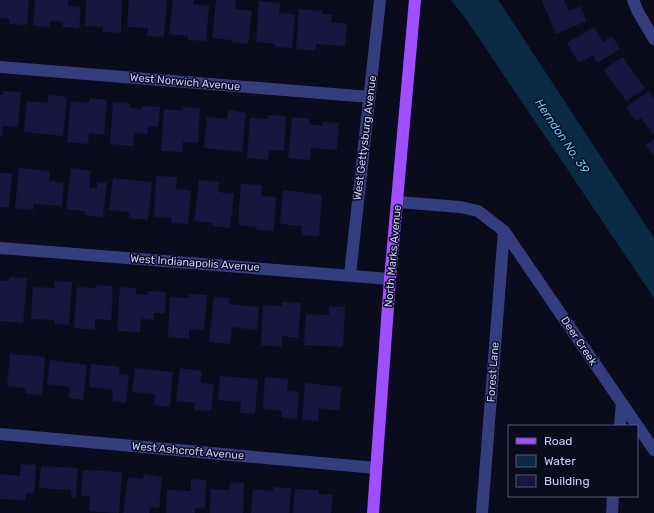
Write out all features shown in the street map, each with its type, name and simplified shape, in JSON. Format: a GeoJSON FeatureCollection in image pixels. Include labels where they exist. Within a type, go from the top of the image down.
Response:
{"type":"FeatureCollection","features":[{"type":"Feature","properties":{"kind":"main road","name":"North Marks Avenue"},"geometry":{"type":"LineString","coordinates":[[373,513],[390,279],[415,0]]}},
{"type":"Feature","properties":{"kind":"street","name":"West Gettysburg Avenue"},"geometry":{"type":"LineString","coordinates":[[350,275],[354,225],[370,97],[380,0]]}},
{"type":"Feature","properties":{"kind":"street"},"geometry":{"type":"LineString","coordinates":[[633,0],[638,12],[654,39]]}},
{"type":"Feature","properties":{"kind":"street","name":"West Norwich Avenue"},"geometry":{"type":"LineString","coordinates":[[0,67],[370,97]]}},
{"type":"Feature","properties":{"kind":"street","name":"Deer Creek"},"geometry":{"type":"LineString","coordinates":[[398,202],[478,210],[504,231],[637,425]]}},
{"type":"Feature","properties":{"kind":"street","name":"Forest Lane"},"geometry":{"type":"LineString","coordinates":[[482,513],[504,231]]}},
{"type":"Feature","properties":{"kind":"street","name":"West Indianapolis Avenue"},"geometry":{"type":"LineString","coordinates":[[0,248],[390,279]]}},
{"type":"Feature","properties":{"kind":"street"},"geometry":{"type":"LineString","coordinates":[[620,425],[622,403]]}},
{"type":"Feature","properties":{"kind":"street","name":"Deer Creek"},"geometry":{"type":"LineString","coordinates":[[638,426],[654,450]]}},
{"type":"Feature","properties":{"kind":"street","name":"West Ashcroft Avenue"},"geometry":{"type":"LineString","coordinates":[[0,434],[376,468]]}},
{"type":"Feature","properties":{"kind":"street"},"geometry":{"type":"LineString","coordinates":[[612,513],[613,497]]}},
{"type":"Feature","properties":{"kind":"water","name":"Herndon No. 39"},"geometry":{"type":"Polygon","coordinates":[[[451,0],[498,0],[501,4],[654,238],[654,298],[466,19],[451,0]]]}},
{"type":"Feature","properties":{"kind":"building"},"geometry":{"type":"Polygon","coordinates":[[[0,0],[29,0],[27,25],[9,24],[10,19],[0,18],[0,0]]]}},
{"type":"Feature","properties":{"kind":"building"},"geometry":{"type":"Polygon","coordinates":[[[35,0],[68,0],[68,6],[81,7],[79,28],[63,27],[63,22],[50,21],[50,27],[33,26],[35,0]]]}},
{"type":"Feature","properties":{"kind":"building"},"geometry":{"type":"Polygon","coordinates":[[[86,0],[122,0],[121,33],[102,32],[103,27],[85,26],[86,0]]]}},
{"type":"Feature","properties":{"kind":"building"},"geometry":{"type":"Polygon","coordinates":[[[129,0],[167,0],[164,37],[147,36],[148,28],[127,27],[129,0]]]}},
{"type":"Feature","properties":{"kind":"building"},"geometry":{"type":"Polygon","coordinates":[[[173,0],[194,0],[193,4],[209,6],[206,41],[188,40],[188,36],[169,34],[173,0]]]}},
{"type":"Feature","properties":{"kind":"building"},"geometry":{"type":"Polygon","coordinates":[[[216,0],[236,0],[235,9],[252,11],[248,44],[212,38],[216,0]]]}},
{"type":"Feature","properties":{"kind":"building"},"geometry":{"type":"Polygon","coordinates":[[[564,0],[569,11],[580,6],[587,21],[556,34],[542,1],[564,0]]]}},
{"type":"Feature","properties":{"kind":"building"},"geometry":{"type":"Polygon","coordinates":[[[259,1],[280,3],[279,13],[295,14],[292,48],[275,47],[275,44],[256,42],[259,1]]]}},
{"type":"Feature","properties":{"kind":"building"},"geometry":{"type":"Polygon","coordinates":[[[299,9],[323,11],[322,14],[332,15],[331,22],[347,24],[345,46],[316,44],[315,51],[296,49],[299,9]]]}},
{"type":"Feature","properties":{"kind":"building"},"geometry":{"type":"Polygon","coordinates":[[[594,27],[603,42],[612,36],[620,49],[597,63],[593,55],[579,63],[567,43],[594,27]]]}},
{"type":"Feature","properties":{"kind":"building"},"geometry":{"type":"Polygon","coordinates":[[[623,57],[645,89],[626,101],[604,70],[623,57]]]}},
{"type":"Feature","properties":{"kind":"building"},"geometry":{"type":"Polygon","coordinates":[[[3,91],[21,92],[18,127],[3,126],[2,136],[0,136],[0,95],[3,95],[3,91]]]}},
{"type":"Feature","properties":{"kind":"building"},"geometry":{"type":"Polygon","coordinates":[[[649,91],[654,98],[654,133],[652,134],[641,118],[636,121],[626,107],[649,91]]]}},
{"type":"Feature","properties":{"kind":"building"},"geometry":{"type":"Polygon","coordinates":[[[48,95],[67,97],[63,136],[24,132],[27,101],[48,103],[48,95]]]}},
{"type":"Feature","properties":{"kind":"building"},"geometry":{"type":"Polygon","coordinates":[[[90,98],[107,100],[104,135],[89,133],[88,144],[67,142],[71,101],[89,103],[90,98]]]}},
{"type":"Feature","properties":{"kind":"building"},"geometry":{"type":"Polygon","coordinates":[[[113,102],[130,103],[130,108],[142,109],[142,106],[160,107],[158,127],[148,126],[147,134],[134,133],[133,146],[110,144],[113,102]]]}},
{"type":"Feature","properties":{"kind":"building"},"geometry":{"type":"Polygon","coordinates":[[[183,107],[200,108],[198,143],[183,142],[182,152],[161,151],[164,109],[182,111],[183,107]]]}},
{"type":"Feature","properties":{"kind":"building"},"geometry":{"type":"Polygon","coordinates":[[[228,110],[246,113],[242,152],[204,148],[207,117],[227,119],[228,110]]]}},
{"type":"Feature","properties":{"kind":"building"},"geometry":{"type":"Polygon","coordinates":[[[269,115],[286,116],[284,151],[269,150],[268,160],[247,158],[250,118],[268,119],[269,115]]]}},
{"type":"Feature","properties":{"kind":"building"},"geometry":{"type":"Polygon","coordinates":[[[292,117],[309,119],[309,124],[323,126],[323,122],[339,123],[337,150],[311,148],[310,160],[288,158],[292,117]]]}},
{"type":"Feature","properties":{"kind":"building"},"geometry":{"type":"Polygon","coordinates":[[[654,139],[654,156],[646,145],[654,139]]]}},
{"type":"Feature","properties":{"kind":"building"},"geometry":{"type":"Polygon","coordinates":[[[19,168],[50,171],[49,181],[64,183],[62,206],[34,204],[33,210],[15,208],[19,168]]]}},
{"type":"Feature","properties":{"kind":"building"},"geometry":{"type":"Polygon","coordinates":[[[71,168],[91,171],[89,188],[97,188],[97,182],[107,183],[103,217],[85,215],[85,211],[66,209],[71,168]]]}},
{"type":"Feature","properties":{"kind":"building"},"geometry":{"type":"Polygon","coordinates":[[[0,173],[12,173],[9,207],[0,207],[0,173]]]}},
{"type":"Feature","properties":{"kind":"building"},"geometry":{"type":"Polygon","coordinates":[[[156,176],[177,177],[176,189],[191,190],[188,224],[171,223],[172,218],[154,217],[156,176]]]}},
{"type":"Feature","properties":{"kind":"building"},"geometry":{"type":"Polygon","coordinates":[[[113,178],[152,182],[148,220],[129,218],[130,212],[109,210],[113,178]]]}},
{"type":"Feature","properties":{"kind":"building"},"geometry":{"type":"Polygon","coordinates":[[[199,180],[219,182],[218,192],[234,194],[230,228],[213,226],[213,223],[194,221],[199,180]]]}},
{"type":"Feature","properties":{"kind":"building"},"geometry":{"type":"Polygon","coordinates":[[[241,184],[262,185],[261,196],[276,197],[274,231],[256,230],[257,227],[238,225],[241,184]]]}},
{"type":"Feature","properties":{"kind":"building"},"geometry":{"type":"Polygon","coordinates":[[[283,190],[322,195],[319,236],[301,235],[302,226],[280,224],[283,190]]]}},
{"type":"Feature","properties":{"kind":"building"},"geometry":{"type":"Polygon","coordinates":[[[9,277],[27,278],[23,323],[0,321],[0,281],[9,281],[9,277]]]}},
{"type":"Feature","properties":{"kind":"building"},"geometry":{"type":"Polygon","coordinates":[[[54,281],[72,282],[69,325],[54,324],[55,320],[31,319],[33,287],[54,288],[54,281]]]}},
{"type":"Feature","properties":{"kind":"building"},"geometry":{"type":"Polygon","coordinates":[[[96,285],[113,286],[111,320],[95,319],[95,330],[74,328],[77,287],[95,288],[96,285]]]}},
{"type":"Feature","properties":{"kind":"building"},"geometry":{"type":"Polygon","coordinates":[[[120,287],[136,288],[136,294],[147,295],[148,291],[166,292],[165,313],[154,313],[154,320],[141,319],[140,332],[117,331],[120,287]]]}},
{"type":"Feature","properties":{"kind":"building"},"geometry":{"type":"Polygon","coordinates":[[[189,294],[207,295],[204,330],[189,329],[189,339],[168,337],[170,297],[189,298],[189,294]]]}},
{"type":"Feature","properties":{"kind":"building"},"geometry":{"type":"Polygon","coordinates":[[[214,297],[230,298],[229,304],[259,307],[257,330],[232,327],[230,344],[209,342],[214,297]]]}},
{"type":"Feature","properties":{"kind":"building"},"geometry":{"type":"Polygon","coordinates":[[[282,302],[301,303],[298,338],[282,336],[282,347],[261,345],[263,305],[282,306],[282,302]]]}},
{"type":"Feature","properties":{"kind":"building"},"geometry":{"type":"Polygon","coordinates":[[[329,306],[345,307],[343,347],[304,345],[306,314],[329,315],[329,306]]]}},
{"type":"Feature","properties":{"kind":"building"},"geometry":{"type":"Polygon","coordinates":[[[10,354],[45,357],[42,395],[25,394],[26,388],[7,386],[10,354]]]}},
{"type":"Feature","properties":{"kind":"building"},"geometry":{"type":"Polygon","coordinates":[[[50,360],[87,365],[83,400],[69,398],[70,387],[47,384],[50,360]]]}},
{"type":"Feature","properties":{"kind":"building"},"geometry":{"type":"Polygon","coordinates":[[[91,364],[119,367],[119,374],[129,375],[126,403],[112,401],[113,390],[89,387],[91,364]]]}},
{"type":"Feature","properties":{"kind":"building"},"geometry":{"type":"Polygon","coordinates":[[[135,368],[173,372],[170,407],[154,405],[155,394],[132,392],[135,368]]]}},
{"type":"Feature","properties":{"kind":"building"},"geometry":{"type":"Polygon","coordinates":[[[180,368],[202,371],[200,383],[214,384],[211,411],[194,410],[195,403],[176,401],[180,368]]]}},
{"type":"Feature","properties":{"kind":"building"},"geometry":{"type":"Polygon","coordinates":[[[220,376],[258,379],[255,414],[240,413],[241,402],[218,400],[220,376]]]}},
{"type":"Feature","properties":{"kind":"building"},"geometry":{"type":"Polygon","coordinates":[[[265,377],[288,379],[287,391],[299,392],[297,419],[281,418],[282,411],[263,409],[265,377]]]}},
{"type":"Feature","properties":{"kind":"building"},"geometry":{"type":"Polygon","coordinates":[[[305,383],[342,387],[339,411],[319,408],[318,421],[302,420],[305,383]]]}},
{"type":"Feature","properties":{"kind":"building"},"geometry":{"type":"Polygon","coordinates":[[[21,464],[36,465],[34,494],[26,493],[25,500],[0,499],[0,474],[20,476],[21,464]]]}},
{"type":"Feature","properties":{"kind":"building"},"geometry":{"type":"Polygon","coordinates":[[[41,466],[78,468],[76,498],[71,498],[71,490],[39,488],[41,466]]]}},
{"type":"Feature","properties":{"kind":"building"},"geometry":{"type":"Polygon","coordinates":[[[83,470],[122,472],[119,513],[89,511],[90,497],[81,496],[83,470]]]}},
{"type":"Feature","properties":{"kind":"building"},"geometry":{"type":"Polygon","coordinates":[[[144,474],[162,477],[159,508],[150,507],[149,513],[123,513],[128,477],[143,479],[144,474]]]}},
{"type":"Feature","properties":{"kind":"building"},"geometry":{"type":"Polygon","coordinates":[[[191,479],[206,480],[205,509],[195,508],[195,513],[166,513],[167,490],[191,491],[191,479]]]}},
{"type":"Feature","properties":{"kind":"building"},"geometry":{"type":"Polygon","coordinates":[[[230,482],[244,483],[243,513],[210,513],[211,489],[229,490],[230,482]]]}},
{"type":"Feature","properties":{"kind":"building"},"geometry":{"type":"Polygon","coordinates":[[[273,487],[291,488],[289,513],[251,513],[253,489],[273,491],[273,487]]]}},
{"type":"Feature","properties":{"kind":"building"},"geometry":{"type":"Polygon","coordinates":[[[295,489],[319,490],[319,494],[333,495],[331,513],[293,513],[295,489]]]}}]}
